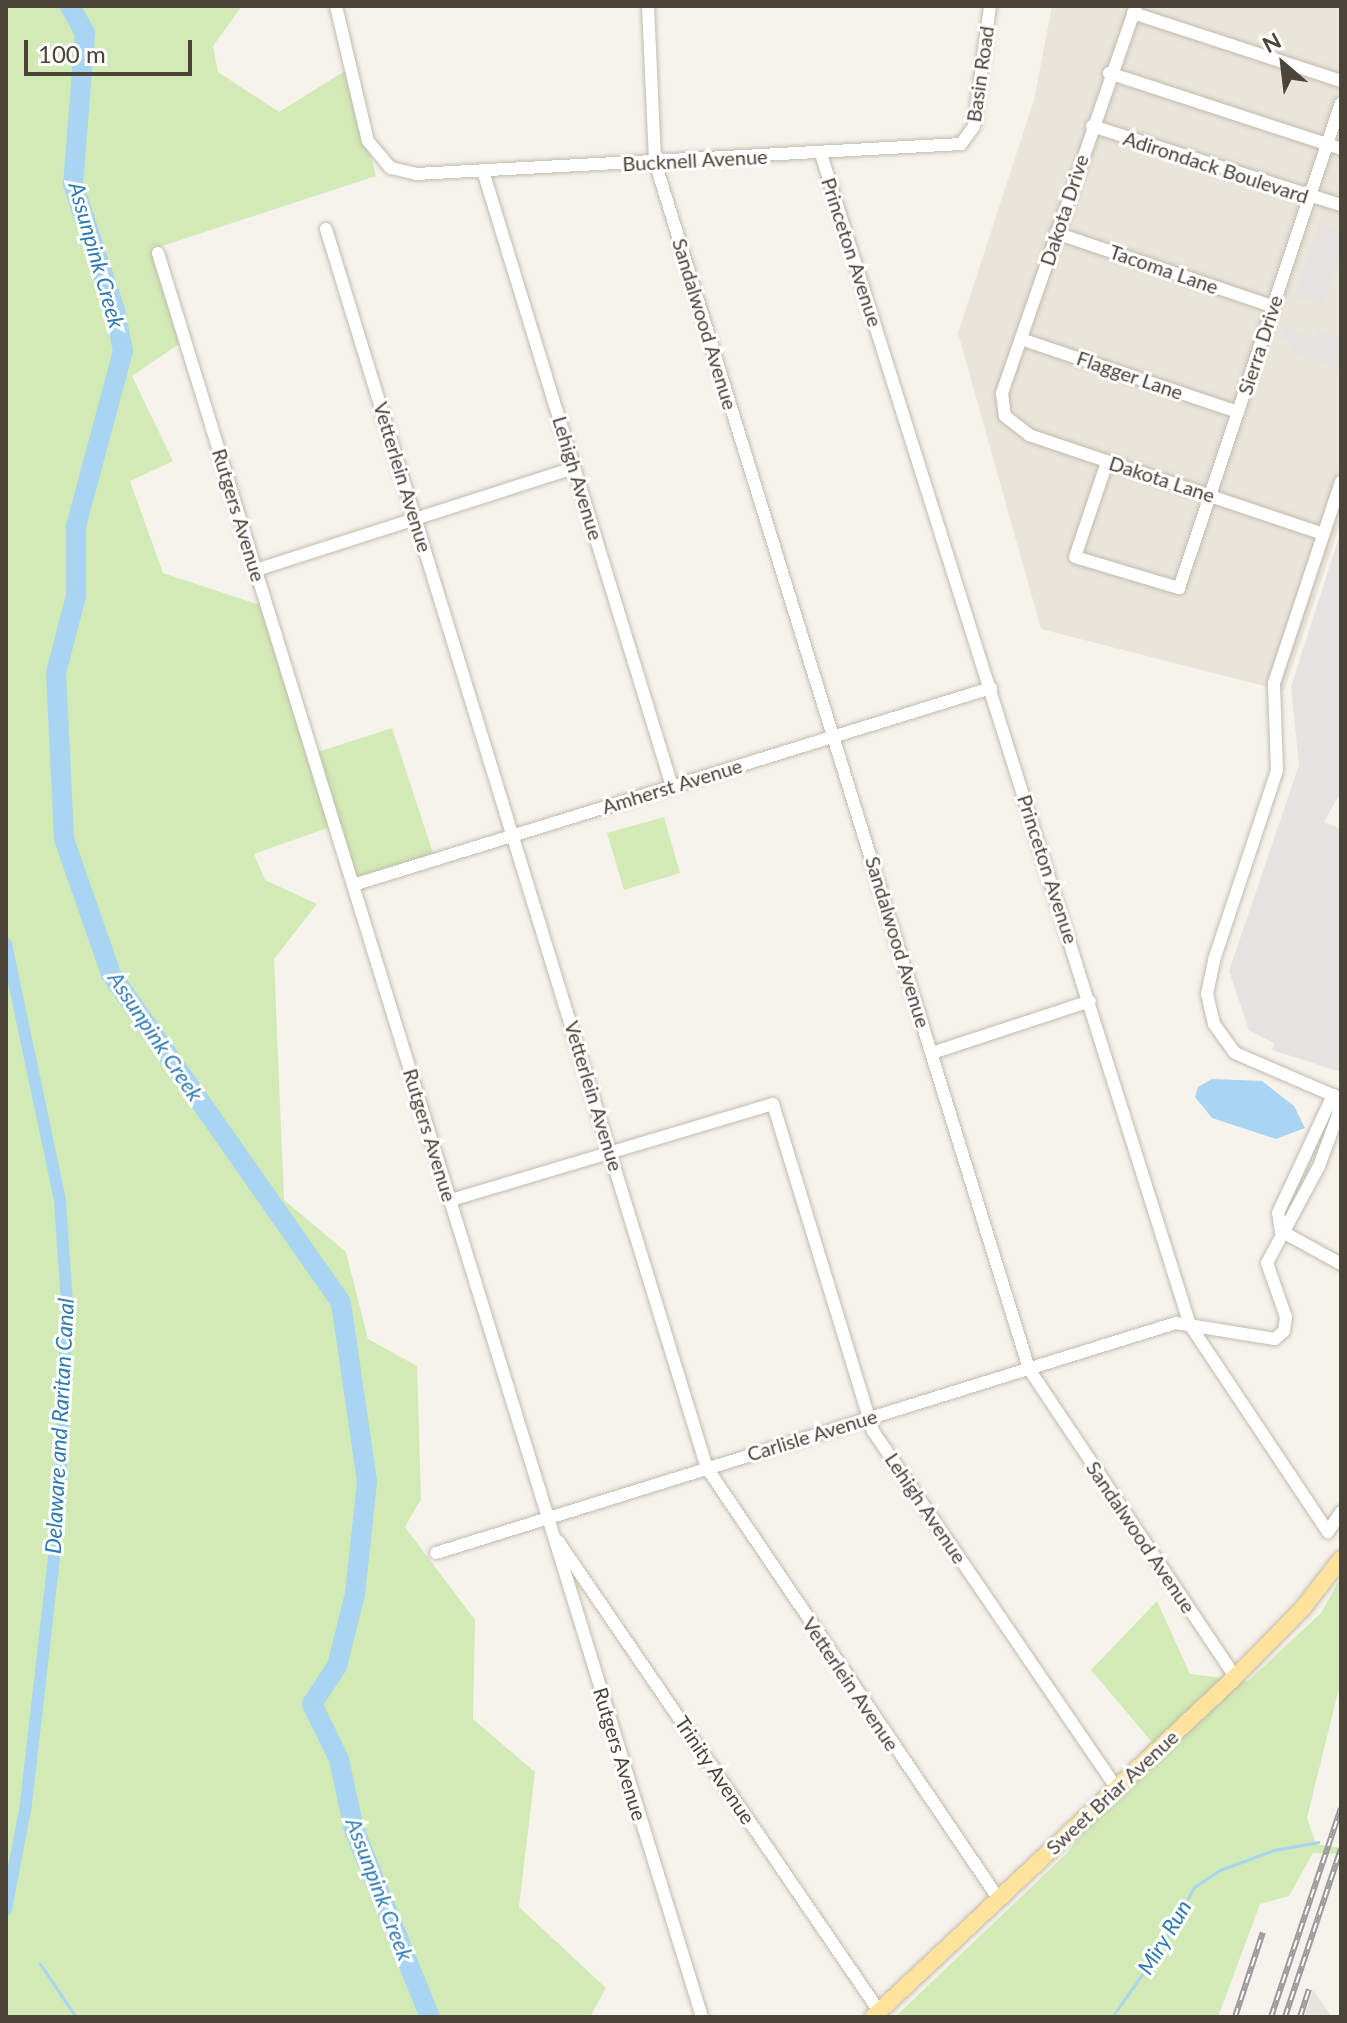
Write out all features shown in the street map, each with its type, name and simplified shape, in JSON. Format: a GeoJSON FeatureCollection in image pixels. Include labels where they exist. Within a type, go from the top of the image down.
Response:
{"type":"FeatureCollection","features":[{"type":"Feature","properties":{"kind":"main road","name":"Sweet Briar Avenue"},"geometry":{"type":"LineString","coordinates":[[876,2014],[1235,1677],[1303,1608],[1341,1559]]}},
{"type":"Feature","properties":{"kind":"street","name":"Bucknell Avenue"},"geometry":{"type":"LineString","coordinates":[[336,6],[374,152],[391,168],[423,173],[483,171],[821,154],[967,141]]}},
{"type":"Feature","properties":{"kind":"street","name":"Sandalwood Avenue"},"geometry":{"type":"LineString","coordinates":[[648,6],[655,162],[1029,1369],[1235,1677]]}},
{"type":"Feature","properties":{"kind":"street","name":"Basin Road"},"geometry":{"type":"LineString","coordinates":[[967,141],[974,126],[990,6]]}},
{"type":"Feature","properties":{"kind":"street","name":"Dakota Drive"},"geometry":{"type":"LineString","coordinates":[[1005,416],[1002,393],[1109,73],[1134,10]]}},
{"type":"Feature","properties":{"kind":"street"},"geometry":{"type":"LineString","coordinates":[[1134,10],[1341,81]]}},
{"type":"Feature","properties":{"kind":"street"},"geometry":{"type":"LineString","coordinates":[[1109,73],[1335,146]]}},
{"type":"Feature","properties":{"kind":"street","name":"Sierra Drive"},"geometry":{"type":"LineString","coordinates":[[1107,462],[1075,557],[1179,588],[1272,306],[1311,199],[1335,146],[1341,103]]}},
{"type":"Feature","properties":{"kind":"street","name":"Adirondack Boulevard"},"geometry":{"type":"LineString","coordinates":[[1092,126],[1311,199],[1341,205]]}},
{"type":"Feature","properties":{"kind":"street","name":"Princeton Avenue"},"geometry":{"type":"LineString","coordinates":[[821,154],[1190,1325],[1328,1532],[1341,1512]]}},
{"type":"Feature","properties":{"kind":"street","name":"Lehigh Avenue"},"geometry":{"type":"LineString","coordinates":[[483,171],[672,786]]}},
{"type":"Feature","properties":{"kind":"street","name":"Vetterlein Avenue"},"geometry":{"type":"LineString","coordinates":[[326,229],[707,1468],[998,1898]]}},
{"type":"Feature","properties":{"kind":"street","name":"Tacoma Lane"},"geometry":{"type":"LineString","coordinates":[[1056,233],[1272,306]]}},
{"type":"Feature","properties":{"kind":"street","name":"Rutgers Avenue"},"geometry":{"type":"LineString","coordinates":[[158,253],[702,2017]]}},
{"type":"Feature","properties":{"kind":"street","name":"Flagger Lane"},"geometry":{"type":"LineString","coordinates":[[1021,339],[1238,412]]}},
{"type":"Feature","properties":{"kind":"street","name":"Dakota Lane"},"geometry":{"type":"LineString","coordinates":[[1005,416],[1029,435],[1212,494],[1323,534]]}},
{"type":"Feature","properties":{"kind":"street"},"geometry":{"type":"LineString","coordinates":[[256,570],[574,468]]}},
{"type":"Feature","properties":{"kind":"street"},"geometry":{"type":"LineString","coordinates":[[1190,1325],[1268,1342],[1280,1336],[1286,1317],[1267,1263],[1281,1231],[1278,1213],[1337,1096],[1235,1053],[1214,1024],[1207,994],[1214,960],[1275,781],[1273,688],[1341,482]]}},
{"type":"Feature","properties":{"kind":"street","name":"Amherst Avenue"},"geometry":{"type":"LineString","coordinates":[[353,885],[991,688]]}},
{"type":"Feature","properties":{"kind":"street"},"geometry":{"type":"LineString","coordinates":[[932,1053],[1090,1001]]}},
{"type":"Feature","properties":{"kind":"street","name":"Lehigh Avenue"},"geometry":{"type":"LineString","coordinates":[[611,1152],[773,1104],[868,1418],[1117,1789]]}},
{"type":"Feature","properties":{"kind":"street"},"geometry":{"type":"LineString","coordinates":[[451,1200],[611,1152]]}},
{"type":"Feature","properties":{"kind":"street"},"geometry":{"type":"LineString","coordinates":[[1281,1231],[1341,1264]]}},
{"type":"Feature","properties":{"kind":"street","name":"Carlisle Avenue"},"geometry":{"type":"LineString","coordinates":[[436,1553],[548,1524],[707,1468],[1176,1323],[1190,1325]]}},
{"type":"Feature","properties":{"kind":"street","name":"Trinity Avenue"},"geometry":{"type":"LineString","coordinates":[[548,1524],[876,2014]]}},
{"type":"Feature","properties":{"kind":"shaded area"},"geometry":{"type":"Polygon","coordinates":[[[1052,6],[1341,6],[1341,521],[1284,691],[1041,629],[958,333],[1034,100],[1052,6]]]}},
{"type":"Feature","properties":{"kind":"shaded area"},"geometry":{"type":"Polygon","coordinates":[[[1319,223],[1341,230],[1341,255],[1324,305],[1294,296],[1319,223]]]}},
{"type":"Feature","properties":{"kind":"shaded area"},"geometry":{"type":"Polygon","coordinates":[[[1285,326],[1313,337],[1316,329],[1341,338],[1341,370],[1289,352],[1291,344],[1280,339],[1285,326]]]}},
{"type":"Feature","properties":{"kind":"shaded area"},"geometry":{"type":"Polygon","coordinates":[[[1341,531],[1341,792],[1324,822],[1341,829],[1341,1072],[1272,1050],[1274,1043],[1249,1030],[1229,971],[1299,765],[1291,687],[1341,531]]]}},
{"type":"Feature","properties":{"kind":"shaded area"},"geometry":{"type":"Polygon","coordinates":[[[1313,1990],[1332,2017],[1304,2017],[1313,1990]]]}},
{"type":"Feature","properties":{"kind":"green space"},"geometry":{"type":"Polygon","coordinates":[[[6,6],[242,6],[213,46],[218,72],[279,112],[348,69],[376,176],[159,247],[179,344],[132,376],[173,461],[130,481],[163,573],[266,607],[312,754],[392,728],[437,865],[354,891],[333,826],[254,854],[265,880],[317,904],[274,959],[284,1200],[346,1252],[368,1339],[417,1366],[421,1499],[405,1527],[475,1620],[473,1719],[535,1772],[519,1907],[606,1988],[590,2017],[6,2017],[6,6]]]}},
{"type":"Feature","properties":{"kind":"green space"},"geometry":{"type":"Polygon","coordinates":[[[664,817],[680,873],[624,890],[607,833],[664,817]]]}},
{"type":"Feature","properties":{"kind":"green space"},"geometry":{"type":"Polygon","coordinates":[[[1341,1577],[1341,1680],[1307,1818],[1316,1844],[1341,1848],[1341,1854],[1313,1853],[1289,1896],[1260,1904],[1218,2017],[895,2017],[1067,1853],[1151,1741],[1091,1670],[1157,1601],[1190,1674],[1248,1681],[1321,1613],[1341,1577]]]}},
{"type":"Feature","properties":{"kind":"water"},"geometry":{"type":"Polygon","coordinates":[[[1212,1079],[1262,1081],[1294,1106],[1305,1128],[1276,1139],[1212,1118],[1195,1097],[1198,1087],[1212,1079]]]}},
{"type":"Feature","properties":{"kind":"waterway","name":"Assunpink Creek"},"geometry":{"type":"LineString","coordinates":[[70,6],[85,33],[73,184],[115,310],[123,351],[76,527],[76,596],[56,673],[64,839],[111,974],[341,1303],[367,1482],[355,1594],[337,1666],[312,1704],[339,1759],[354,1829],[430,2017]]}},
{"type":"Feature","properties":{"kind":"waterway","name":"Delaware and Raritan Canal"},"geometry":{"type":"LineString","coordinates":[[6,944],[60,1201],[67,1303],[60,1505],[25,1810],[6,1910]]}},
{"type":"Feature","properties":{"kind":"waterway","name":"Miry Run"},"geometry":{"type":"LineString","coordinates":[[1112,2017],[1162,1946],[1194,1887],[1220,1870],[1274,1850],[1318,1842]]}},
{"type":"Feature","properties":{"kind":"waterway"},"geometry":{"type":"LineString","coordinates":[[40,1964],[76,2017]]}},
{"type":"Feature","properties":{"kind":"railway"},"geometry":{"type":"LineString","coordinates":[[1271,2017],[1341,1808]]}},
{"type":"Feature","properties":{"kind":"railway"},"geometry":{"type":"LineString","coordinates":[[1285,2017],[1341,1849]]}},
{"type":"Feature","properties":{"kind":"railway"},"geometry":{"type":"LineString","coordinates":[[1235,2017],[1263,1932]]}},
{"type":"Feature","properties":{"kind":"railway"},"geometry":{"type":"LineString","coordinates":[[1300,2017],[1309,1989]]}}]}
